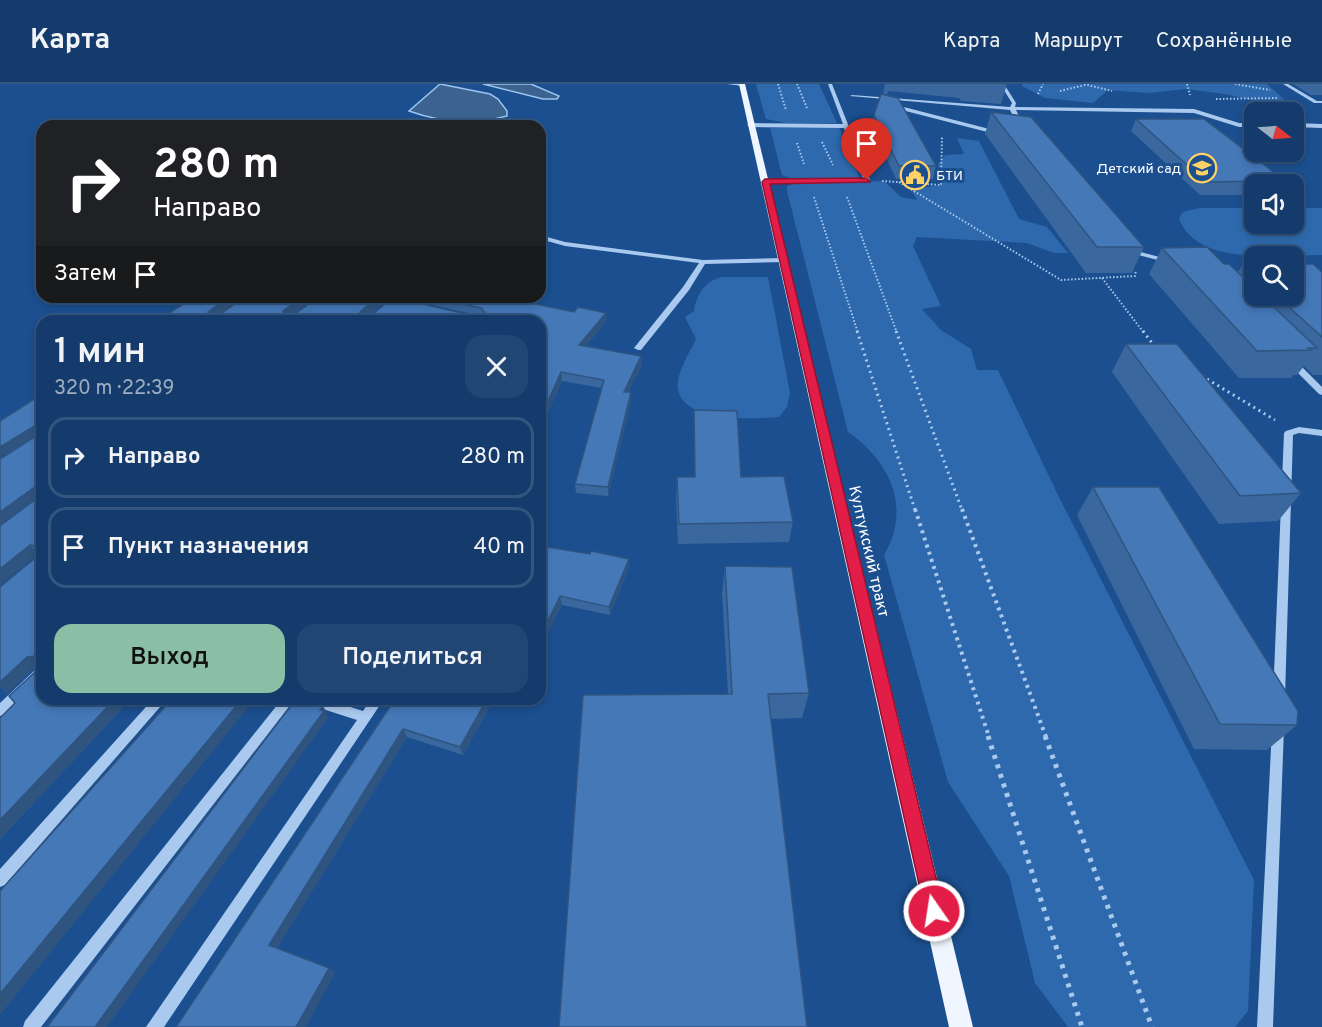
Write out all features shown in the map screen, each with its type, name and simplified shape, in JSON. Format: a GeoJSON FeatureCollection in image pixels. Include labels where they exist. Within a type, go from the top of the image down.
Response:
{"type":"FeatureCollection","features":[{"type":"Feature","properties":{"kind":"main road","name":"Култукский тракт"},"geometry":{"type":"LineString","coordinates":[[742,84],[750,125],[785,260],[961,1027]]}},
{"type":"Feature","properties":{"kind":"lane"},"geometry":{"type":"LineString","coordinates":[[729,84],[742,84]]}},
{"type":"Feature","properties":{"kind":"lane"},"geometry":{"type":"LineString","coordinates":[[765,182],[867,180],[830,84]]}},
{"type":"Feature","properties":{"kind":"lane"},"geometry":{"type":"LineString","coordinates":[[1285,84],[1316,102],[1322,102]]}},
{"type":"Feature","properties":{"kind":"lane"},"geometry":{"type":"LineString","coordinates":[[1000,86],[1014,103],[1012,108],[1027,137]]}},
{"type":"Feature","properties":{"kind":"lane"},"geometry":{"type":"LineString","coordinates":[[834,91],[1008,134]]}},
{"type":"Feature","properties":{"kind":"lane"},"geometry":{"type":"LineString","coordinates":[[852,96],[1012,108],[1194,111],[1244,125]]}},
{"type":"Feature","properties":{"kind":"lane"},"geometry":{"type":"LineString","coordinates":[[750,125],[845,126]]}},
{"type":"Feature","properties":{"kind":"lane"},"geometry":{"type":"LineString","coordinates":[[1304,125],[1322,126]]}},
{"type":"Feature","properties":{"kind":"lane"},"geometry":{"type":"LineString","coordinates":[[546,239],[565,244],[703,261],[785,260]]}},
{"type":"Feature","properties":{"kind":"lane"},"geometry":{"type":"LineString","coordinates":[[1119,242],[1127,250],[1177,262]]}},
{"type":"Feature","properties":{"kind":"lane"},"geometry":{"type":"LineString","coordinates":[[638,348],[686,288],[703,261]]}},
{"type":"Feature","properties":{"kind":"lane"},"geometry":{"type":"LineString","coordinates":[[385,308],[391,303]]}},
{"type":"Feature","properties":{"kind":"lane"},"geometry":{"type":"LineString","coordinates":[[404,303],[414,305]]}},
{"type":"Feature","properties":{"kind":"lane"},"geometry":{"type":"LineString","coordinates":[[1288,358],[1322,392]]}},
{"type":"Feature","properties":{"kind":"lane"},"geometry":{"type":"LineString","coordinates":[[1265,1027],[1289,433],[1322,433]]}},
{"type":"Feature","properties":{"kind":"lane"},"geometry":{"type":"LineString","coordinates":[[0,711],[36,677]]}},
{"type":"Feature","properties":{"kind":"lane"},"geometry":{"type":"LineString","coordinates":[[0,879],[156,705]]}},
{"type":"Feature","properties":{"kind":"lane"},"geometry":{"type":"LineString","coordinates":[[31,1027],[284,705]]}},
{"type":"Feature","properties":{"kind":"lane"},"geometry":{"type":"LineString","coordinates":[[327,705],[366,717]]}},
{"type":"Feature","properties":{"kind":"lane"},"geometry":{"type":"LineString","coordinates":[[154,1027],[374,705]]}},
{"type":"Feature","properties":{"kind":"path"},"geometry":{"type":"LineString","coordinates":[[867,180],[941,185],[940,136],[951,136]]}},
{"type":"Feature","properties":{"kind":"path"},"geometry":{"type":"LineString","coordinates":[[809,181],[1082,1027]]}},
{"type":"Feature","properties":{"kind":"path"},"geometry":{"type":"LineString","coordinates":[[841,181],[1152,1027]]}},
{"type":"Feature","properties":{"kind":"path"},"geometry":{"type":"LineString","coordinates":[[900,182],[1061,280],[1135,276],[1139,254]]}},
{"type":"Feature","properties":{"kind":"path"},"geometry":{"type":"LineString","coordinates":[[1102,278],[1154,347],[1164,353]]}},
{"type":"Feature","properties":{"kind":"path"},"geometry":{"type":"LineString","coordinates":[[1194,371],[1294,432]]}},
{"type":"Feature","properties":{"kind":"shaded area"},"geometry":{"type":"Polygon","coordinates":[[[440,84],[490,94],[498,99],[507,111],[507,116],[488,120],[446,120],[409,111],[440,84]]]}},
{"type":"Feature","properties":{"kind":"shaded area"},"geometry":{"type":"Polygon","coordinates":[[[483,84],[531,84],[559,96],[557,99],[543,99],[483,84]]]}},
{"type":"Feature","properties":{"kind":"shaded area"},"geometry":{"type":"Polygon","coordinates":[[[756,84],[819,84],[837,123],[786,123],[766,119],[756,84]]]}},
{"type":"Feature","properties":{"kind":"shaded area"},"geometry":{"type":"Polygon","coordinates":[[[1022,84],[1267,84],[1287,102],[1260,102],[1225,94],[1186,89],[1149,93],[1108,90],[1093,103],[1045,98],[1022,84]]]}},
{"type":"Feature","properties":{"kind":"shaded area"},"geometry":{"type":"Polygon","coordinates":[[[839,127],[860,179],[794,179],[782,175],[770,128],[839,127]]]}},
{"type":"Feature","properties":{"kind":"shaded area"},"geometry":{"type":"Polygon","coordinates":[[[957,138],[979,141],[1019,219],[1047,227],[1068,253],[1054,253],[1027,243],[917,237],[913,246],[941,306],[922,309],[941,330],[971,349],[977,370],[998,370],[1059,497],[1254,880],[1248,1011],[1235,1027],[1068,1027],[1035,983],[1009,876],[948,782],[884,555],[896,520],[896,503],[892,487],[875,457],[848,432],[787,186],[796,183],[884,181],[901,197],[917,200],[911,189],[941,185],[938,164],[945,155],[964,154],[957,138]]]}},
{"type":"Feature","properties":{"kind":"shaded area"},"geometry":{"type":"Polygon","coordinates":[[[1199,208],[1244,208],[1244,234],[1304,234],[1304,208],[1322,208],[1322,255],[1304,255],[1304,246],[1244,246],[1244,255],[1220,251],[1202,244],[1188,234],[1179,218],[1183,212],[1199,208]]]}},
{"type":"Feature","properties":{"kind":"shaded area"},"geometry":{"type":"Polygon","coordinates":[[[723,277],[768,277],[790,393],[787,407],[779,417],[738,418],[706,414],[683,401],[678,390],[681,371],[696,339],[685,317],[694,311],[697,299],[707,284],[723,277]]]}},
{"type":"Feature","properties":{"kind":"building"},"geometry":{"type":"Polygon","coordinates":[[[881,94],[898,98],[936,166],[899,166],[874,115],[881,94]]]}},
{"type":"Feature","properties":{"kind":"building"},"geometry":{"type":"Polygon","coordinates":[[[991,112],[1031,117],[1144,247],[1097,247],[991,112]]]}},
{"type":"Feature","properties":{"kind":"building"},"geometry":{"type":"Polygon","coordinates":[[[1136,119],[1204,119],[1244,149],[1244,162],[1261,162],[1275,173],[1244,174],[1244,181],[1206,182],[1136,119]]]}},
{"type":"Feature","properties":{"kind":"building"},"geometry":{"type":"Polygon","coordinates":[[[1207,247],[1224,264],[1229,264],[1244,278],[1244,306],[1273,306],[1317,348],[1257,351],[1162,248],[1207,247]]]}},
{"type":"Feature","properties":{"kind":"building"},"geometry":{"type":"Polygon","coordinates":[[[1304,264],[1313,264],[1322,272],[1322,337],[1288,306],[1304,306],[1304,264]]]}},
{"type":"Feature","properties":{"kind":"building"},"geometry":{"type":"Polygon","coordinates":[[[185,303],[221,303],[208,312],[219,315],[166,315],[185,303]]]}},
{"type":"Feature","properties":{"kind":"building"},"geometry":{"type":"Polygon","coordinates":[[[236,303],[294,303],[283,311],[283,314],[295,314],[310,303],[370,303],[360,312],[373,314],[386,303],[419,303],[470,315],[219,315],[236,303]]]}},
{"type":"Feature","properties":{"kind":"building"},"geometry":{"type":"Polygon","coordinates":[[[459,303],[530,303],[574,312],[578,307],[606,313],[579,345],[641,356],[624,392],[631,392],[608,487],[575,484],[604,380],[561,372],[546,406],[546,315],[470,315],[486,314],[481,308],[459,303]]]}},
{"type":"Feature","properties":{"kind":"building"},"geometry":{"type":"Polygon","coordinates":[[[1126,344],[1177,344],[1301,493],[1240,496],[1126,344]]]}},
{"type":"Feature","properties":{"kind":"building"},"geometry":{"type":"Polygon","coordinates":[[[36,398],[36,425],[0,447],[0,421],[36,398]]]}},
{"type":"Feature","properties":{"kind":"building"},"geometry":{"type":"Polygon","coordinates":[[[694,410],[737,411],[741,477],[784,476],[793,522],[679,524],[677,477],[695,477],[694,410]]]}},
{"type":"Feature","properties":{"kind":"building"},"geometry":{"type":"Polygon","coordinates":[[[36,436],[36,499],[35,487],[0,512],[0,459],[36,436]]]}},
{"type":"Feature","properties":{"kind":"building"},"geometry":{"type":"Polygon","coordinates":[[[1093,487],[1159,487],[1298,711],[1297,725],[1220,724],[1093,487]]]}},
{"type":"Feature","properties":{"kind":"building"},"geometry":{"type":"Polygon","coordinates":[[[36,499],[36,546],[30,545],[0,569],[0,526],[36,499]]]}},
{"type":"Feature","properties":{"kind":"building"},"geometry":{"type":"Polygon","coordinates":[[[36,546],[36,705],[109,705],[0,820],[0,718],[15,703],[9,696],[35,672],[35,656],[27,657],[0,682],[0,587],[35,558],[36,546]]]}},
{"type":"Feature","properties":{"kind":"building"},"geometry":{"type":"Polygon","coordinates":[[[546,547],[590,554],[591,551],[629,559],[609,607],[560,596],[546,625],[546,547]]]}},
{"type":"Feature","properties":{"kind":"building"},"geometry":{"type":"Polygon","coordinates":[[[725,566],[792,567],[809,693],[768,694],[807,1027],[559,1027],[583,695],[732,694],[725,566]]]}},
{"type":"Feature","properties":{"kind":"building"},"geometry":{"type":"Polygon","coordinates":[[[167,705],[237,705],[0,994],[0,891],[167,705]]]}},
{"type":"Feature","properties":{"kind":"building"},"geometry":{"type":"Polygon","coordinates":[[[291,705],[323,706],[320,710],[324,711],[95,1027],[47,1027],[291,705]]]}},
{"type":"Feature","properties":{"kind":"building"},"geometry":{"type":"Polygon","coordinates":[[[391,705],[484,705],[460,747],[403,729],[269,945],[329,968],[296,1027],[176,1027],[391,705]]]}},
{"type":"Feature","properties":{"kind":"place","name":"Детский сад"},"geometry":{"type":"Point","coordinates":[1202,168]}},
{"type":"Feature","properties":{"kind":"place","name":"БТИ"},"geometry":{"type":"Point","coordinates":[915,175]}},
{"type":"Feature","properties":{"kind":"route"},"geometry":{"type":"LineString","coordinates":[[867,180],[765,182],[785,260],[934,911]]}}]}
